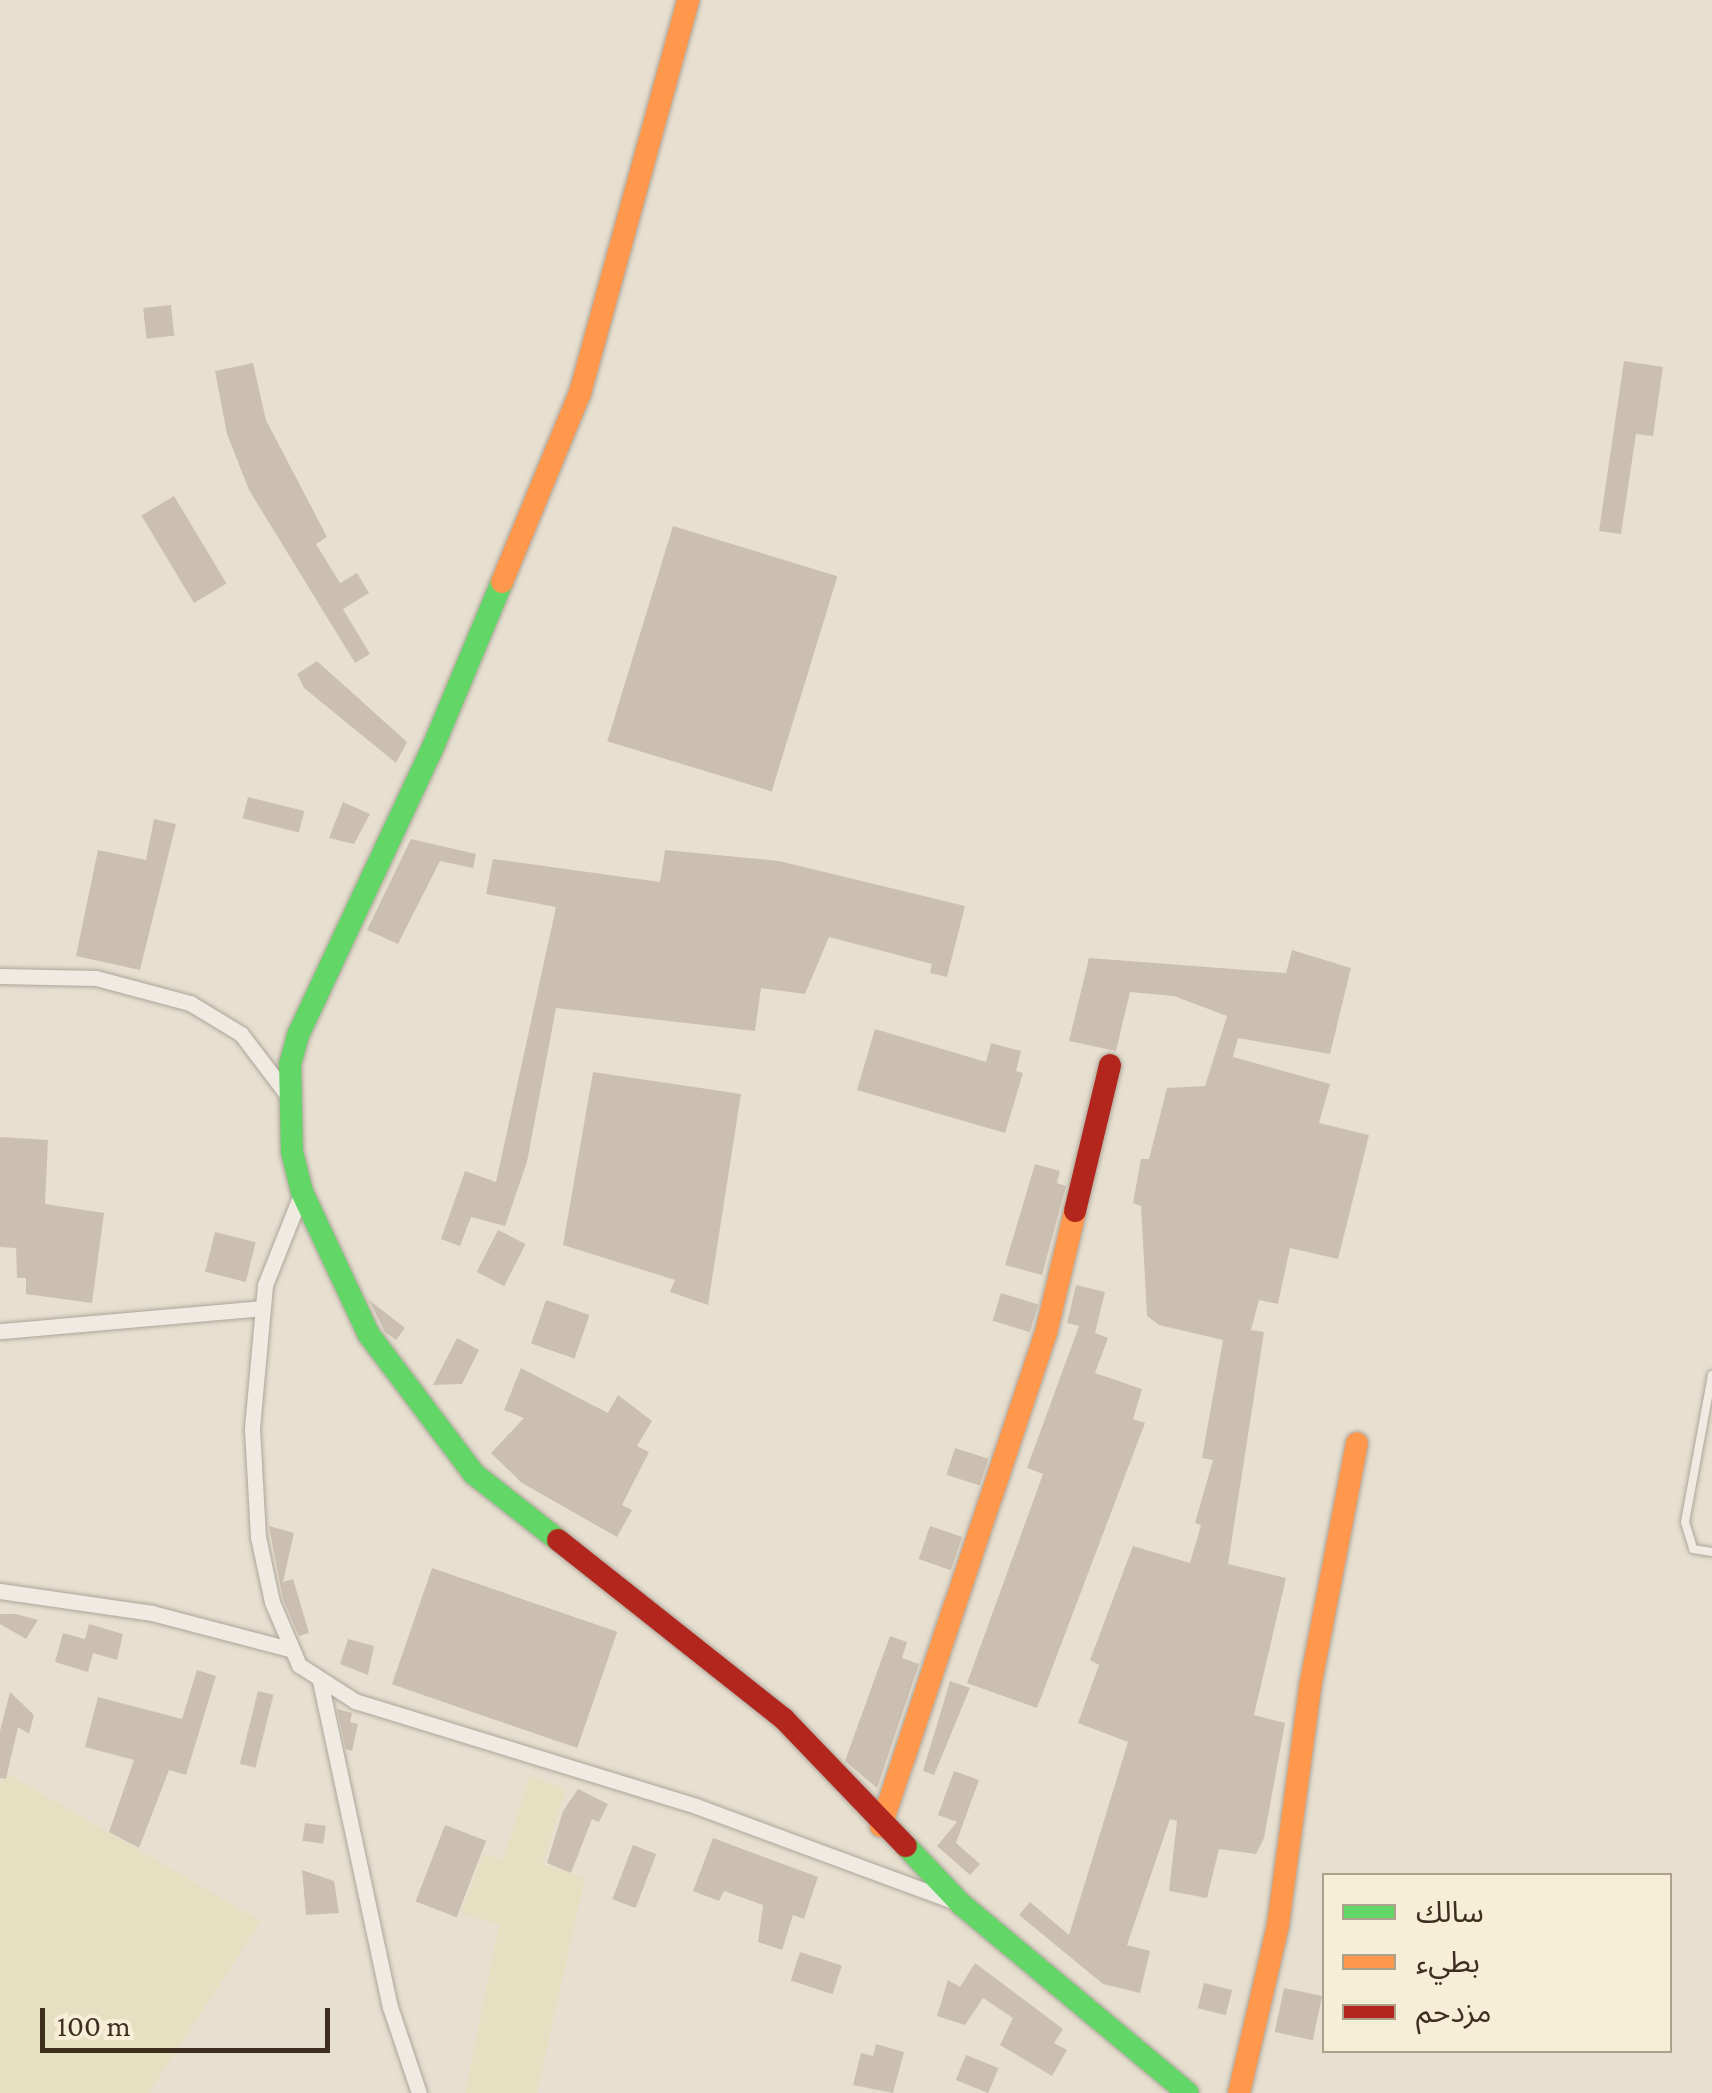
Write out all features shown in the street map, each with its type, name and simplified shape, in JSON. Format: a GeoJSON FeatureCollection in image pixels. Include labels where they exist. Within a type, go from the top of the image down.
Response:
{"type":"FeatureCollection","features":[{"type":"Feature","properties":{"kind":"street"},"geometry":{"type":"LineString","coordinates":[[688,0],[580,393],[457,693],[298,1035],[289,1097],[302,1192],[369,1335],[474,1474],[771,1708],[881,1826],[961,1904],[1188,2093]]}},
{"type":"Feature","properties":{"kind":"street"},"geometry":{"type":"LineString","coordinates":[[0,976],[96,978],[190,1003],[241,1034],[289,1097]]}},
{"type":"Feature","properties":{"kind":"street"},"geometry":{"type":"LineString","coordinates":[[881,1826],[1046,1333],[1110,1065]]}},
{"type":"Feature","properties":{"kind":"street"},"geometry":{"type":"LineString","coordinates":[[302,1192],[274,1253],[262,1308],[252,1428],[256,1518],[290,1650],[320,1681],[356,1702],[696,1806],[961,1904]]}},
{"type":"Feature","properties":{"kind":"street"},"geometry":{"type":"LineString","coordinates":[[0,1331],[262,1308]]}},
{"type":"Feature","properties":{"kind":"street"},"geometry":{"type":"LineString","coordinates":[[1239,2093],[1278,1926],[1310,1687],[1357,1444]]}},
{"type":"Feature","properties":{"kind":"street"},"geometry":{"type":"LineString","coordinates":[[0,1592],[152,1613],[290,1650]]}},
{"type":"Feature","properties":{"kind":"street"},"geometry":{"type":"LineString","coordinates":[[320,1681],[390,2006],[418,2093]]}},
{"type":"Feature","properties":{"kind":"lane"},"geometry":{"type":"LineString","coordinates":[[1712,1374],[1685,1522],[1693,1549],[1712,1552]]}},
{"type":"Feature","properties":{"kind":"shaded area"},"geometry":{"type":"Polygon","coordinates":[[[8,1774],[261,1921],[149,2093],[0,2093],[0,1784],[8,1774]]]}},
{"type":"Feature","properties":{"kind":"shaded area"},"geometry":{"type":"Polygon","coordinates":[[[530,1776],[566,1789],[543,1864],[585,1878],[537,2093],[465,2093],[499,1925],[461,1913],[483,1854],[503,1860],[530,1776]]]}},
{"type":"Feature","properties":{"kind":"building"},"geometry":{"type":"Polygon","coordinates":[[[171,305],[174,336],[146,339],[143,308],[171,305]]]}},
{"type":"Feature","properties":{"kind":"building"},"geometry":{"type":"Polygon","coordinates":[[[1624,361],[1663,367],[1653,436],[1636,434],[1621,534],[1599,531],[1624,361]]]}},
{"type":"Feature","properties":{"kind":"building"},"geometry":{"type":"Polygon","coordinates":[[[253,363],[266,420],[327,537],[316,544],[340,583],[357,573],[369,593],[343,609],[370,654],[355,663],[249,490],[227,434],[215,371],[253,363]]]}},
{"type":"Feature","properties":{"kind":"building"},"geometry":{"type":"Polygon","coordinates":[[[174,496],[227,583],[194,603],[141,516],[174,496]]]}},
{"type":"Feature","properties":{"kind":"building"},"geometry":{"type":"Polygon","coordinates":[[[673,526],[837,576],[772,791],[607,741],[673,526]]]}},
{"type":"Feature","properties":{"kind":"building"},"geometry":{"type":"Polygon","coordinates":[[[317,661],[407,742],[396,763],[304,688],[297,674],[317,661]]]}},
{"type":"Feature","properties":{"kind":"building"},"geometry":{"type":"Polygon","coordinates":[[[248,797],[304,811],[299,832],[243,818],[248,797]]]}},
{"type":"Feature","properties":{"kind":"building"},"geometry":{"type":"Polygon","coordinates":[[[343,802],[370,814],[354,844],[329,838],[343,802]]]}},
{"type":"Feature","properties":{"kind":"building"},"geometry":{"type":"Polygon","coordinates":[[[154,819],[176,824],[140,970],[76,956],[98,850],[146,860],[154,819]]]}},
{"type":"Feature","properties":{"kind":"building"},"geometry":{"type":"Polygon","coordinates":[[[411,839],[476,854],[473,868],[440,861],[398,944],[367,930],[411,839]]]}},
{"type":"Feature","properties":{"kind":"building"},"geometry":{"type":"Polygon","coordinates":[[[665,850],[779,861],[965,906],[947,977],[930,973],[932,964],[829,937],[805,994],[761,988],[755,1031],[556,1008],[527,1162],[505,1226],[471,1217],[460,1246],[441,1239],[465,1171],[496,1182],[556,907],[486,894],[493,859],[660,882],[665,850]]]}},
{"type":"Feature","properties":{"kind":"building"},"geometry":{"type":"Polygon","coordinates":[[[1292,950],[1351,968],[1330,1054],[1238,1038],[1233,1057],[1330,1084],[1319,1123],[1369,1135],[1338,1259],[1290,1248],[1278,1304],[1259,1300],[1251,1330],[1264,1332],[1228,1564],[1286,1578],[1254,1715],[1285,1723],[1264,1838],[1256,1854],[1219,1849],[1207,1898],[1169,1891],[1177,1821],[1170,1819],[1127,1945],[1150,1951],[1140,1993],[1103,1984],[1019,1915],[1030,1902],[1069,1935],[1128,1742],[1078,1723],[1099,1665],[1090,1660],[1133,1546],[1190,1563],[1201,1525],[1195,1523],[1213,1460],[1202,1458],[1223,1340],[1159,1325],[1147,1316],[1141,1206],[1133,1203],[1141,1159],[1149,1159],[1167,1088],[1205,1086],[1227,1016],[1174,996],[1130,992],[1116,1051],[1069,1041],[1089,958],[1286,973],[1292,950]]]}},
{"type":"Feature","properties":{"kind":"building"},"geometry":{"type":"Polygon","coordinates":[[[875,1029],[986,1062],[991,1043],[1021,1051],[1016,1071],[1023,1073],[1005,1133],[857,1090],[875,1029]]]}},
{"type":"Feature","properties":{"kind":"building"},"geometry":{"type":"Polygon","coordinates":[[[593,1072],[741,1094],[708,1305],[670,1292],[675,1280],[563,1245],[593,1072]]]}},
{"type":"Feature","properties":{"kind":"building"},"geometry":{"type":"Polygon","coordinates":[[[0,1137],[48,1140],[45,1204],[104,1213],[92,1303],[26,1294],[26,1278],[17,1278],[16,1248],[0,1247],[0,1137]]]}},
{"type":"Feature","properties":{"kind":"building"},"geometry":{"type":"Polygon","coordinates":[[[1035,1164],[1060,1171],[1057,1183],[1066,1186],[1042,1275],[1005,1265],[1035,1164]]]}},
{"type":"Feature","properties":{"kind":"building"},"geometry":{"type":"Polygon","coordinates":[[[498,1230],[526,1244],[504,1286],[477,1272],[498,1230]]]}},
{"type":"Feature","properties":{"kind":"building"},"geometry":{"type":"Polygon","coordinates":[[[215,1232],[256,1242],[246,1282],[205,1272],[215,1232]]]}},
{"type":"Feature","properties":{"kind":"building"},"geometry":{"type":"Polygon","coordinates":[[[1076,1285],[1105,1292],[1095,1333],[1108,1338],[1095,1373],[1142,1389],[1133,1419],[1145,1423],[1037,1708],[967,1683],[1043,1474],[1027,1468],[1079,1326],[1067,1323],[1076,1285]]]}},
{"type":"Feature","properties":{"kind":"building"},"geometry":{"type":"Polygon","coordinates":[[[1001,1293],[1038,1304],[1030,1332],[993,1321],[1001,1293]]]}},
{"type":"Feature","properties":{"kind":"building"},"geometry":{"type":"Polygon","coordinates":[[[369,1300],[405,1328],[396,1340],[385,1332],[369,1300]]]}},
{"type":"Feature","properties":{"kind":"building"},"geometry":{"type":"Polygon","coordinates":[[[546,1300],[589,1315],[575,1358],[531,1343],[546,1300]]]}},
{"type":"Feature","properties":{"kind":"building"},"geometry":{"type":"Polygon","coordinates":[[[457,1338],[479,1350],[462,1384],[433,1385],[457,1338]]]}},
{"type":"Feature","properties":{"kind":"building"},"geometry":{"type":"Polygon","coordinates":[[[521,1368],[608,1413],[618,1395],[652,1421],[637,1446],[649,1452],[622,1505],[632,1510],[617,1537],[522,1483],[491,1453],[524,1418],[504,1410],[521,1368]]]}},
{"type":"Feature","properties":{"kind":"building"},"geometry":{"type":"Polygon","coordinates":[[[955,1448],[988,1459],[980,1485],[946,1475],[955,1448]]]}},
{"type":"Feature","properties":{"kind":"building"},"geometry":{"type":"Polygon","coordinates":[[[269,1526],[294,1533],[283,1582],[293,1579],[309,1633],[299,1636],[283,1599],[269,1526]]]}},
{"type":"Feature","properties":{"kind":"building"},"geometry":{"type":"Polygon","coordinates":[[[930,1526],[962,1537],[951,1570],[919,1559],[930,1526]]]}},
{"type":"Feature","properties":{"kind":"building"},"geometry":{"type":"Polygon","coordinates":[[[432,1568],[617,1632],[577,1748],[392,1684],[432,1568]]]}},
{"type":"Feature","properties":{"kind":"building"},"geometry":{"type":"Polygon","coordinates":[[[0,1614],[38,1620],[26,1639],[0,1624],[0,1614]]]}},
{"type":"Feature","properties":{"kind":"building"},"geometry":{"type":"Polygon","coordinates":[[[89,1624],[123,1634],[117,1660],[93,1653],[88,1672],[55,1662],[63,1633],[85,1639],[89,1624]]]}},
{"type":"Feature","properties":{"kind":"building"},"geometry":{"type":"Polygon","coordinates":[[[890,1636],[907,1642],[902,1658],[919,1664],[877,1788],[845,1761],[890,1636]]]}},
{"type":"Feature","properties":{"kind":"building"},"geometry":{"type":"Polygon","coordinates":[[[348,1639],[374,1646],[368,1675],[340,1664],[348,1639]]]}},
{"type":"Feature","properties":{"kind":"building"},"geometry":{"type":"Polygon","coordinates":[[[197,1670],[216,1676],[186,1775],[169,1770],[139,1848],[109,1832],[134,1760],[85,1747],[98,1697],[182,1719],[197,1670]]]}},
{"type":"Feature","properties":{"kind":"building"},"geometry":{"type":"Polygon","coordinates":[[[950,1681],[970,1688],[934,1775],[923,1771],[950,1681]]]}},
{"type":"Feature","properties":{"kind":"building"},"geometry":{"type":"Polygon","coordinates":[[[258,1691],[274,1695],[255,1768],[240,1764],[258,1691]]]}},
{"type":"Feature","properties":{"kind":"building"},"geometry":{"type":"Polygon","coordinates":[[[10,1692],[34,1715],[29,1734],[18,1727],[6,1779],[0,1778],[0,1731],[10,1692]]]}},
{"type":"Feature","properties":{"kind":"building"},"geometry":{"type":"Polygon","coordinates":[[[337,1709],[352,1713],[350,1722],[358,1724],[352,1751],[346,1749],[337,1709]]]}},
{"type":"Feature","properties":{"kind":"building"},"geometry":{"type":"Polygon","coordinates":[[[954,1771],[979,1780],[956,1843],[980,1864],[970,1875],[937,1846],[957,1822],[938,1815],[954,1771]]]}},
{"type":"Feature","properties":{"kind":"building"},"geometry":{"type":"Polygon","coordinates":[[[578,1789],[608,1804],[599,1822],[592,1819],[571,1873],[547,1863],[563,1811],[578,1789]]]}},
{"type":"Feature","properties":{"kind":"building"},"geometry":{"type":"Polygon","coordinates":[[[305,1823],[326,1826],[323,1844],[302,1841],[305,1823]]]}},
{"type":"Feature","properties":{"kind":"building"},"geometry":{"type":"Polygon","coordinates":[[[445,1825],[486,1841],[457,1917],[416,1902],[445,1825]]]}},
{"type":"Feature","properties":{"kind":"building"},"geometry":{"type":"Polygon","coordinates":[[[713,1838],[818,1877],[804,1919],[793,1915],[782,1950],[758,1942],[763,1905],[724,1891],[719,1901],[693,1891],[713,1838]]]}},
{"type":"Feature","properties":{"kind":"building"},"geometry":{"type":"Polygon","coordinates":[[[633,1845],[656,1854],[636,1908],[612,1899],[633,1845]]]}},
{"type":"Feature","properties":{"kind":"building"},"geometry":{"type":"Polygon","coordinates":[[[302,1870],[334,1881],[339,1913],[306,1915],[302,1870]]]}},
{"type":"Feature","properties":{"kind":"building"},"geometry":{"type":"Polygon","coordinates":[[[800,1952],[842,1966],[833,1994],[791,1981],[800,1952]]]}},
{"type":"Feature","properties":{"kind":"building"},"geometry":{"type":"Polygon","coordinates":[[[975,1963],[1063,2029],[1054,2043],[1067,2050],[1052,2076],[1000,2045],[1013,2018],[983,1998],[965,2025],[937,2016],[948,1980],[960,1987],[975,1963]]]}},
{"type":"Feature","properties":{"kind":"building"},"geometry":{"type":"Polygon","coordinates":[[[1204,1983],[1232,1990],[1226,2015],[1198,2008],[1204,1983]]]}},
{"type":"Feature","properties":{"kind":"building"},"geometry":{"type":"Polygon","coordinates":[[[1284,1988],[1322,1996],[1313,2040],[1275,2032],[1284,1988]]]}},
{"type":"Feature","properties":{"kind":"building"},"geometry":{"type":"Polygon","coordinates":[[[876,2044],[904,2052],[893,2093],[853,2085],[861,2053],[873,2056],[876,2044]]]}},
{"type":"Feature","properties":{"kind":"building"},"geometry":{"type":"Polygon","coordinates":[[[966,2055],[998,2068],[988,2093],[956,2080],[966,2055]]]}},
{"type":"Feature","properties":{"kind":"traffic: fast"},"geometry":{"type":"LineString","coordinates":[[502,582],[433,747],[298,1035],[290,1064],[292,1152],[302,1192],[369,1335],[474,1474],[558,1540]]}},
{"type":"Feature","properties":{"kind":"traffic: fast"},"geometry":{"type":"LineString","coordinates":[[906,1846],[961,1904],[1188,2093]]}},
{"type":"Feature","properties":{"kind":"traffic: slow"},"geometry":{"type":"LineString","coordinates":[[502,582],[580,393],[688,0]]}},
{"type":"Feature","properties":{"kind":"traffic: slow"},"geometry":{"type":"LineString","coordinates":[[881,1826],[1046,1333],[1075,1211]]}},
{"type":"Feature","properties":{"kind":"traffic: slow"},"geometry":{"type":"LineString","coordinates":[[1239,2093],[1278,1925],[1310,1687],[1357,1444]]}},
{"type":"Feature","properties":{"kind":"traffic: jam"},"geometry":{"type":"LineString","coordinates":[[1075,1211],[1110,1065]]}},
{"type":"Feature","properties":{"kind":"traffic: jam"},"geometry":{"type":"LineString","coordinates":[[558,1540],[784,1719],[906,1846]]}}]}
